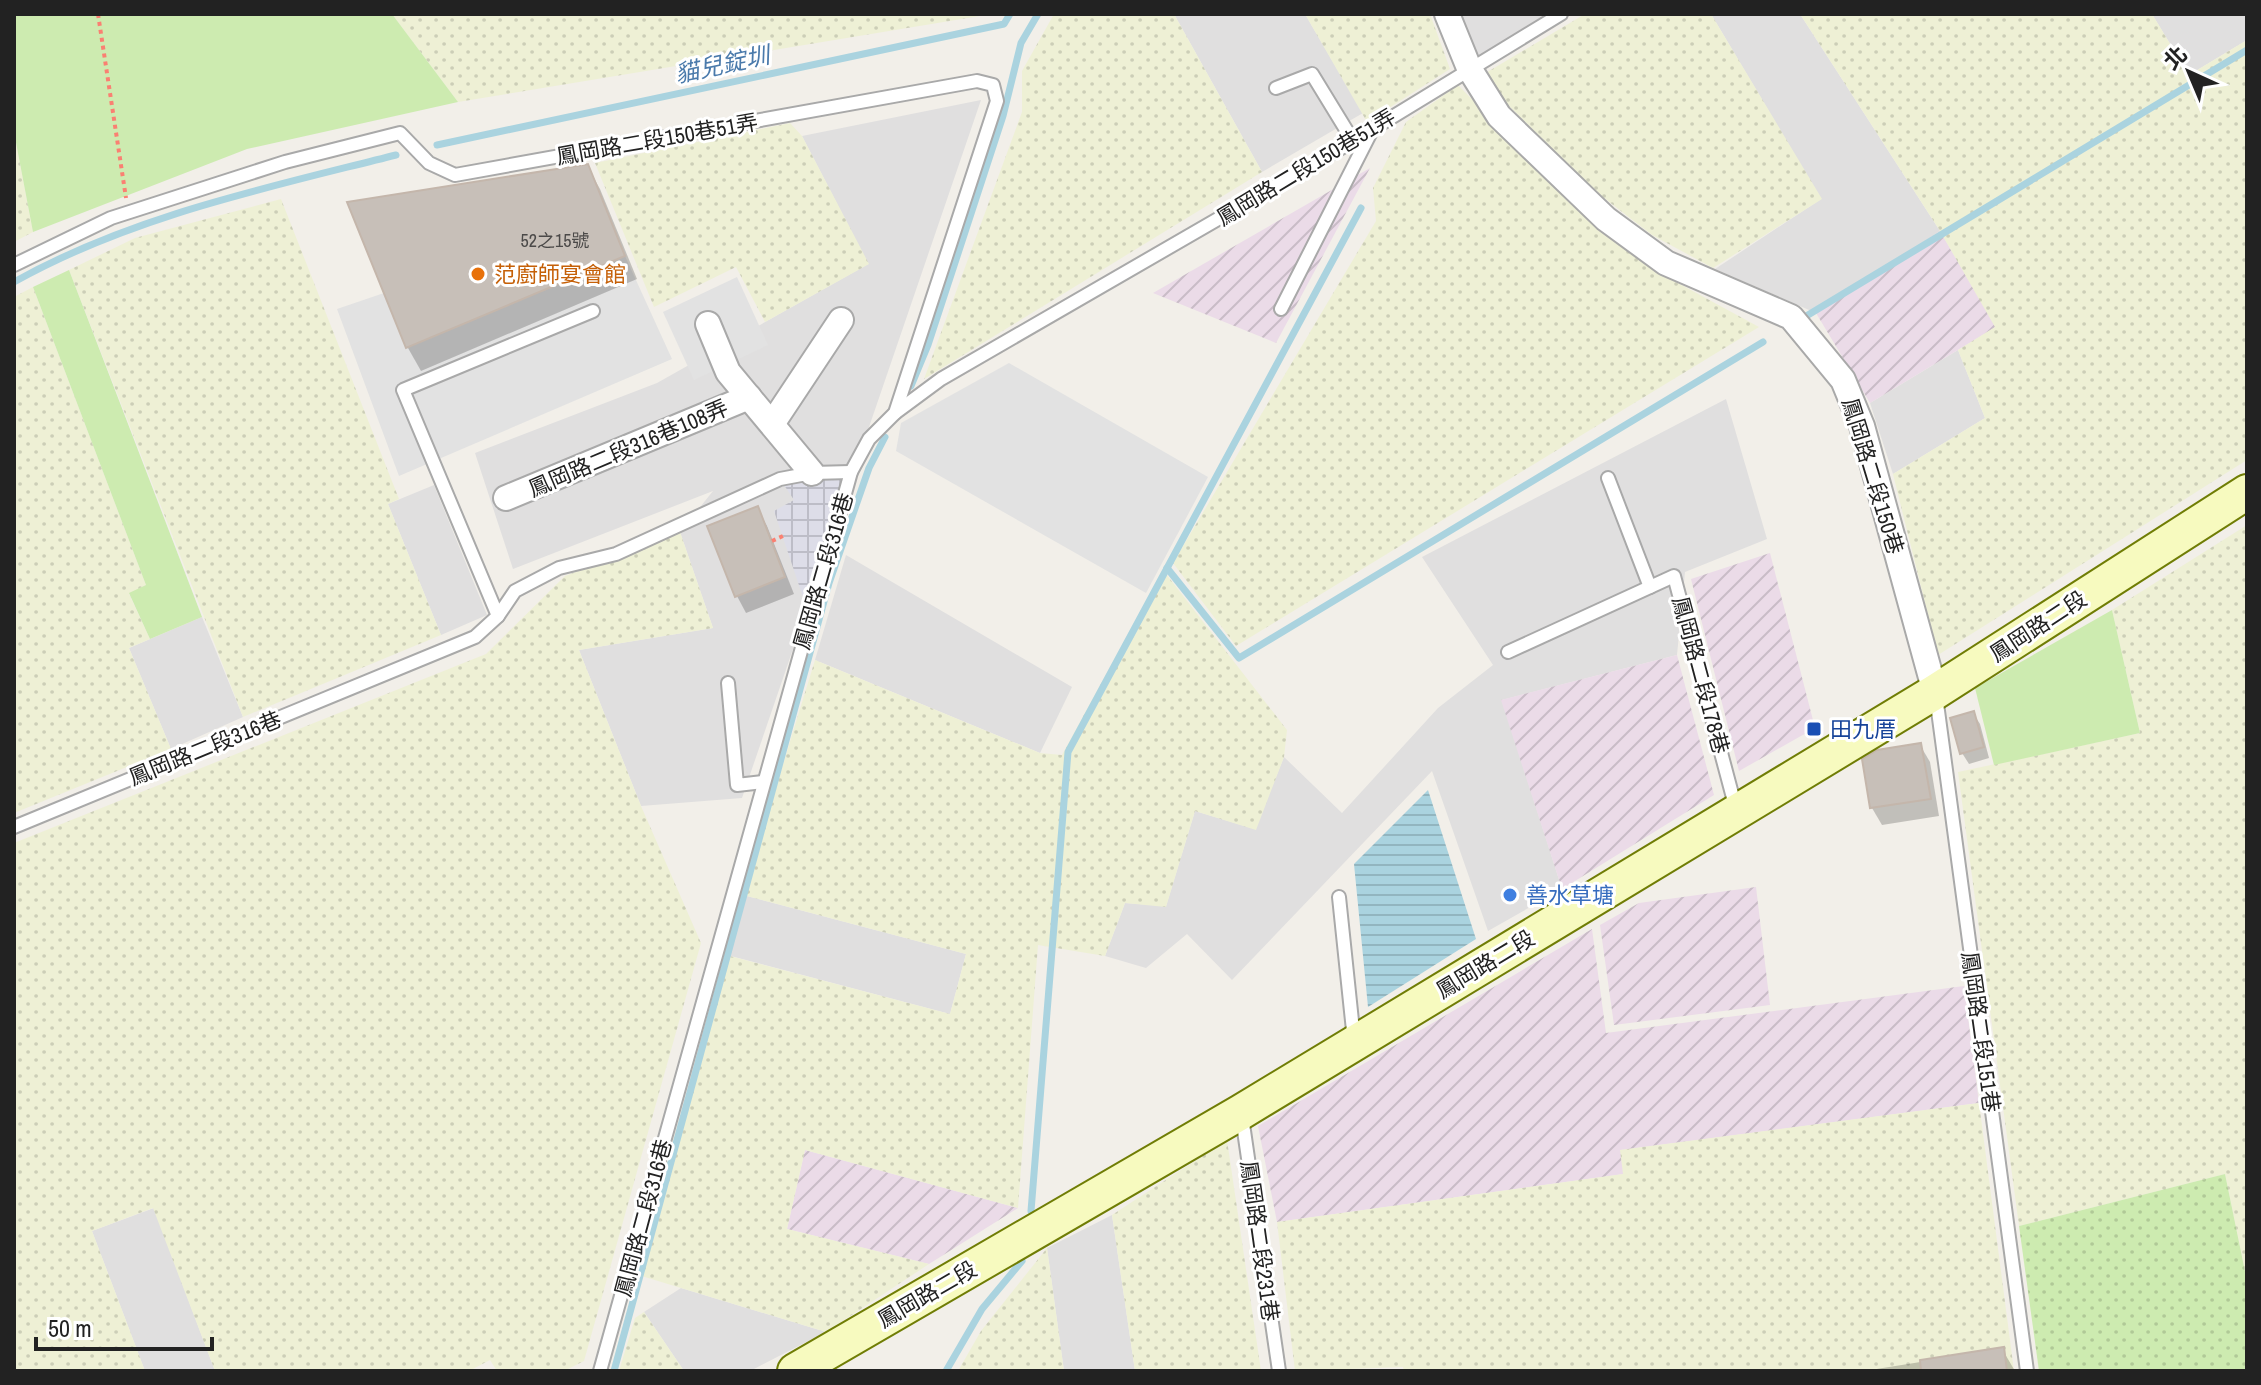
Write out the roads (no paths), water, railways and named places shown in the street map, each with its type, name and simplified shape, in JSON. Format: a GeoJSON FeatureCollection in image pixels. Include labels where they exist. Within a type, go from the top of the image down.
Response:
{"type":"FeatureCollection","features":[{"type":"Feature","properties":{"kind":"street","name":"鳳岡路二段150巷"},"geometry":{"type":"LineString","coordinates":[[1447,14],[1469,68],[1499,116],[1606,219],[1666,263],[1791,317],[1843,380],[1862,426],[1935,692]]}},
{"type":"Feature","properties":{"kind":"street"},"geometry":{"type":"LineString","coordinates":[[772,424],[841,320]]}},
{"type":"Feature","properties":{"kind":"street","name":"鳳岡路二段316巷108弄"},"geometry":{"type":"LineString","coordinates":[[708,324],[728,372],[812,473]]}},
{"type":"Feature","properties":{"kind":"street","name":"鳳岡路二段316巷108弄"},"geometry":{"type":"LineString","coordinates":[[506,498],[749,397]]}},
{"type":"Feature","properties":{"kind":"street","name":"鳳岡路二段"},"geometry":{"type":"LineString","coordinates":[[795,1371],[1241,1112],[1737,812],[1935,692],[2247,492]]}},
{"type":"Feature","properties":{"kind":"lane","name":"鳳岡路二段150巷51弄"},"geometry":{"type":"LineString","coordinates":[[851,472],[869,439],[895,413],[941,379],[1353,141],[1561,14]]}},
{"type":"Feature","properties":{"kind":"lane"},"geometry":{"type":"LineString","coordinates":[[1276,88],[1312,74],[1353,141]]}},
{"type":"Feature","properties":{"kind":"lane","name":"鳳岡路二段150巷51弄"},"geometry":{"type":"LineString","coordinates":[[14,265],[128,212],[285,162],[400,133],[429,163],[455,175],[977,81],[993,85],[997,101],[895,413]]}},
{"type":"Feature","properties":{"kind":"lane"},"geometry":{"type":"LineString","coordinates":[[1281,309],[1374,127]]}},
{"type":"Feature","properties":{"kind":"lane"},"geometry":{"type":"LineString","coordinates":[[498,616],[403,390],[593,311]]}},
{"type":"Feature","properties":{"kind":"lane","name":"鳳岡路二段316巷"},"geometry":{"type":"LineString","coordinates":[[14,827],[475,637],[498,616],[515,591],[559,568],[616,554],[780,479],[812,473],[851,472],[600,1371]]}},
{"type":"Feature","properties":{"kind":"lane"},"geometry":{"type":"LineString","coordinates":[[1608,478],[1650,587]]}},
{"type":"Feature","properties":{"kind":"lane","name":"鳳岡路二段178巷"},"geometry":{"type":"LineString","coordinates":[[1508,652],[1674,576],[1737,812]]}},
{"type":"Feature","properties":{"kind":"lane"},"geometry":{"type":"LineString","coordinates":[[728,683],[737,785],[763,782]]}},
{"type":"Feature","properties":{"kind":"lane","name":"鳳岡路二段151巷"},"geometry":{"type":"LineString","coordinates":[[1935,692],[2027,1371]]}},
{"type":"Feature","properties":{"kind":"lane"},"geometry":{"type":"LineString","coordinates":[[1339,897],[1354,1043]]}},
{"type":"Feature","properties":{"kind":"lane","name":"鳳岡路二段231巷"},"geometry":{"type":"LineString","coordinates":[[1241,1112],[1279,1371]]}},
{"type":"Feature","properties":{"kind":"water"},"geometry":{"type":"Polygon","coordinates":[[[1428,790],[1476,939],[1368,1007],[1354,864],[1428,790]]]}},
{"type":"Feature","properties":{"kind":"waterway","name":"貓兒錠圳"},"geometry":{"type":"LineString","coordinates":[[437,145],[1004,24],[1010,14]]}},
{"type":"Feature","properties":{"kind":"waterway"},"geometry":{"type":"LineString","coordinates":[[911,386],[928,345],[1003,116],[1021,43],[1038,14]]}},
{"type":"Feature","properties":{"kind":"waterway"},"geometry":{"type":"LineString","coordinates":[[1803,318],[2247,50]]}},
{"type":"Feature","properties":{"kind":"waterway","name":"貓兒錠圳"},"geometry":{"type":"LineString","coordinates":[[14,282],[105,239],[200,206],[396,155]]}},
{"type":"Feature","properties":{"kind":"waterway"},"geometry":{"type":"LineString","coordinates":[[1031,1211],[1068,752],[1361,208]]}},
{"type":"Feature","properties":{"kind":"waterway"},"geometry":{"type":"LineString","coordinates":[[1167,568],[1239,658],[1763,342]]}},
{"type":"Feature","properties":{"kind":"waterway"},"geometry":{"type":"LineString","coordinates":[[614,1371],[829,583],[869,468],[885,437]]}},
{"type":"Feature","properties":{"kind":"waterway"},"geometry":{"type":"LineString","coordinates":[[946,1371],[982,1309],[1022,1261]]}},
{"type":"Feature","properties":{"kind":"place","name":"范廚師宴會館"},"geometry":{"type":"Point","coordinates":[478,274]}},
{"type":"Feature","properties":{"kind":"place","name":"田九厝"},"geometry":{"type":"Point","coordinates":[1814,729]}},
{"type":"Feature","properties":{"kind":"place","name":"善水草塘"},"geometry":{"type":"Point","coordinates":[1510,895]}}]}
